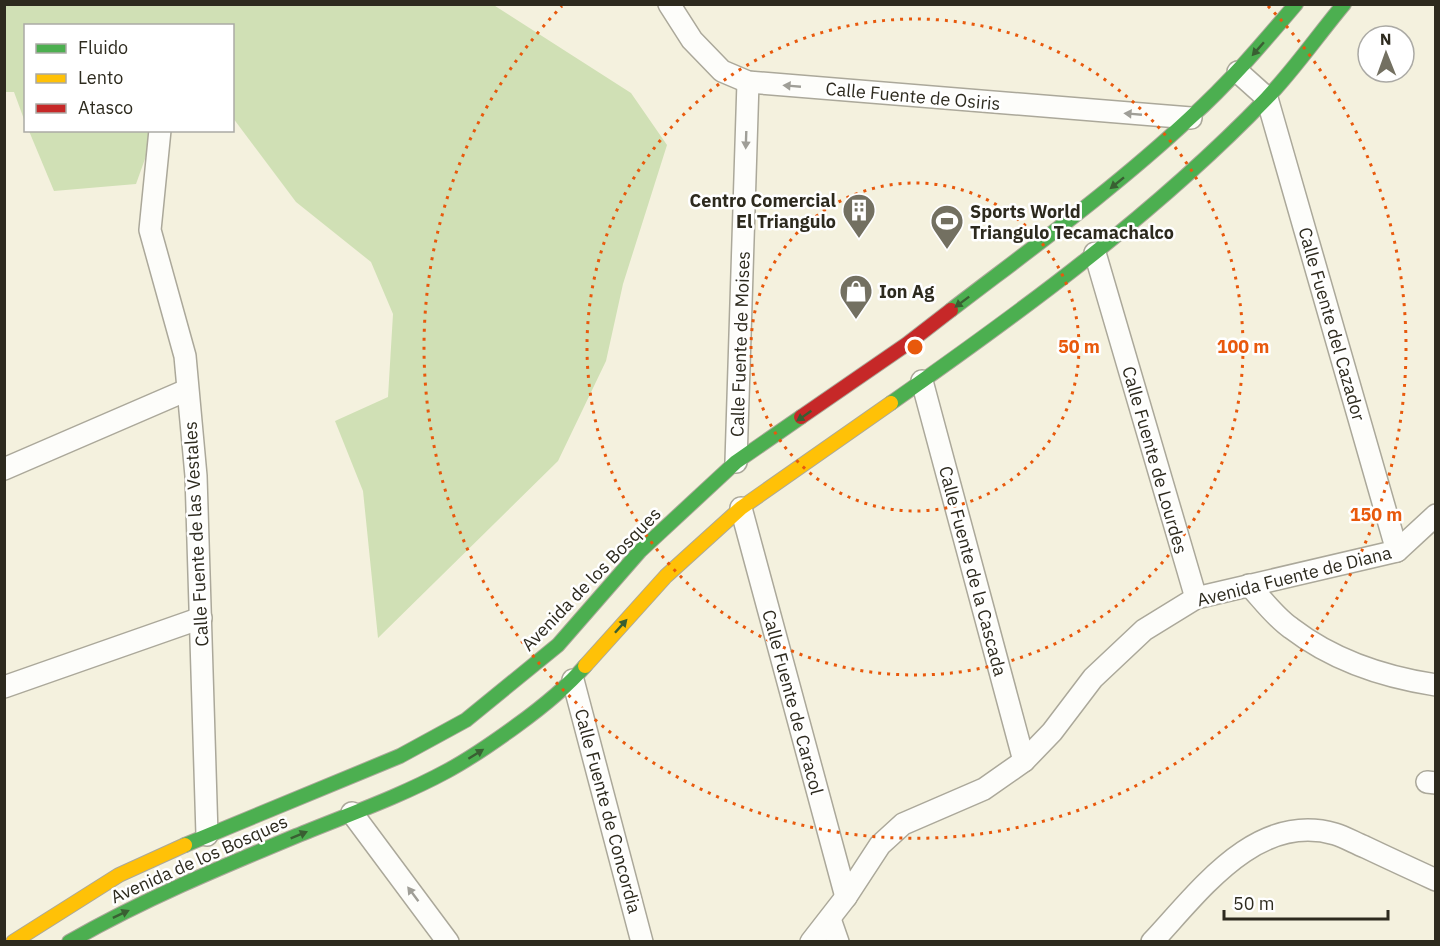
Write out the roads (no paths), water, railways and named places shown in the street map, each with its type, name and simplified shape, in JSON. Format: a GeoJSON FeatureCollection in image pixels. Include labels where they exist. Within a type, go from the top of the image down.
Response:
{"type":"FeatureCollection","features":[{"type":"Feature","properties":{"kind":"main road","name":"Avenida de los Bosques"},"geometry":{"type":"LineString","coordinates":[[13,942],[119,875],[207,835],[400,756],[466,720],[558,645],[640,551],[736,462],[907,344],[1104,193],[1191,118],[1238,72],[1296,4]]}},
{"type":"Feature","properties":{"kind":"main road","name":"Avenida de los Bosques"},"geometry":{"type":"LineString","coordinates":[[69,942],[107,920],[211,871],[406,791],[447,771],[482,750],[526,718],[573,680],[666,576],[741,508],[922,381],[1095,253],[1192,170],[1267,98],[1344,4]]}},
{"type":"Feature","properties":{"kind":"street","name":"Calle Fuente de Osiris"},"geometry":{"type":"LineString","coordinates":[[669,4],[692,40],[722,71],[748,82],[1191,118]]}},
{"type":"Feature","properties":{"kind":"street"},"geometry":{"type":"LineString","coordinates":[[1238,72],[1267,98]]}},
{"type":"Feature","properties":{"kind":"street","name":"Calle Fuente de Moises"},"geometry":{"type":"LineString","coordinates":[[736,462],[748,82]]}},
{"type":"Feature","properties":{"kind":"street","name":"Calle Fuente del Cazador"},"geometry":{"type":"LineString","coordinates":[[1267,98],[1396,550]]}},
{"type":"Feature","properties":{"kind":"street","name":"Calle Fuente de las Vestales"},"geometry":{"type":"LineString","coordinates":[[160,132],[150,230],[185,356],[196,476],[207,835]]}},
{"type":"Feature","properties":{"kind":"street","name":"Calle Fuente de Lourdes"},"geometry":{"type":"LineString","coordinates":[[1095,253],[1196,598]]}},
{"type":"Feature","properties":{"kind":"street","name":"Calle Fuente de la Cascada"},"geometry":{"type":"LineString","coordinates":[[922,381],[1024,761]]}},
{"type":"Feature","properties":{"kind":"street"},"geometry":{"type":"LineString","coordinates":[[4,469],[187,390]]}},
{"type":"Feature","properties":{"kind":"street","name":"Calle Fuente de Caracol"},"geometry":{"type":"LineString","coordinates":[[741,508],[846,897]]}},
{"type":"Feature","properties":{"kind":"street","name":"Avenida Fuente de Diana"},"geometry":{"type":"LineString","coordinates":[[811,942],[846,897],[880,845],[903,824],[984,789],[1024,761],[1052,732],[1102,670],[1144,630],[1196,598],[1396,550],[1436,516]]}},
{"type":"Feature","properties":{"kind":"street"},"geometry":{"type":"LineString","coordinates":[[1249,585],[1289,627],[1326,652],[1375,672],[1436,685]]}},
{"type":"Feature","properties":{"kind":"street"},"geometry":{"type":"LineString","coordinates":[[4,687],[201,618]]}},
{"type":"Feature","properties":{"kind":"street","name":"Calle Fuente de Concordia"},"geometry":{"type":"LineString","coordinates":[[573,680],[642,942]]}},
{"type":"Feature","properties":{"kind":"street"},"geometry":{"type":"LineString","coordinates":[[352,813],[448,942]]}},
{"type":"Feature","properties":{"kind":"street"},"geometry":{"type":"LineString","coordinates":[[1152,942],[1235,857],[1254,844],[1275,836],[1315,831],[1335,834],[1436,880]]}},
{"type":"Feature","properties":{"kind":"street"},"geometry":{"type":"LineString","coordinates":[[830,919],[837,942]]}},
{"type":"Feature","properties":{"kind":"place","name":"Centro Comercial El Triangulo"},"geometry":{"type":"Point","coordinates":[859,239]}},
{"type":"Feature","properties":{"kind":"place","name":"Sports World Triangulo Tecamachalco"},"geometry":{"type":"Point","coordinates":[947,250]}},
{"type":"Feature","properties":{"kind":"place","name":"Ion Ag"},"geometry":{"type":"Point","coordinates":[856,320]}}]}
